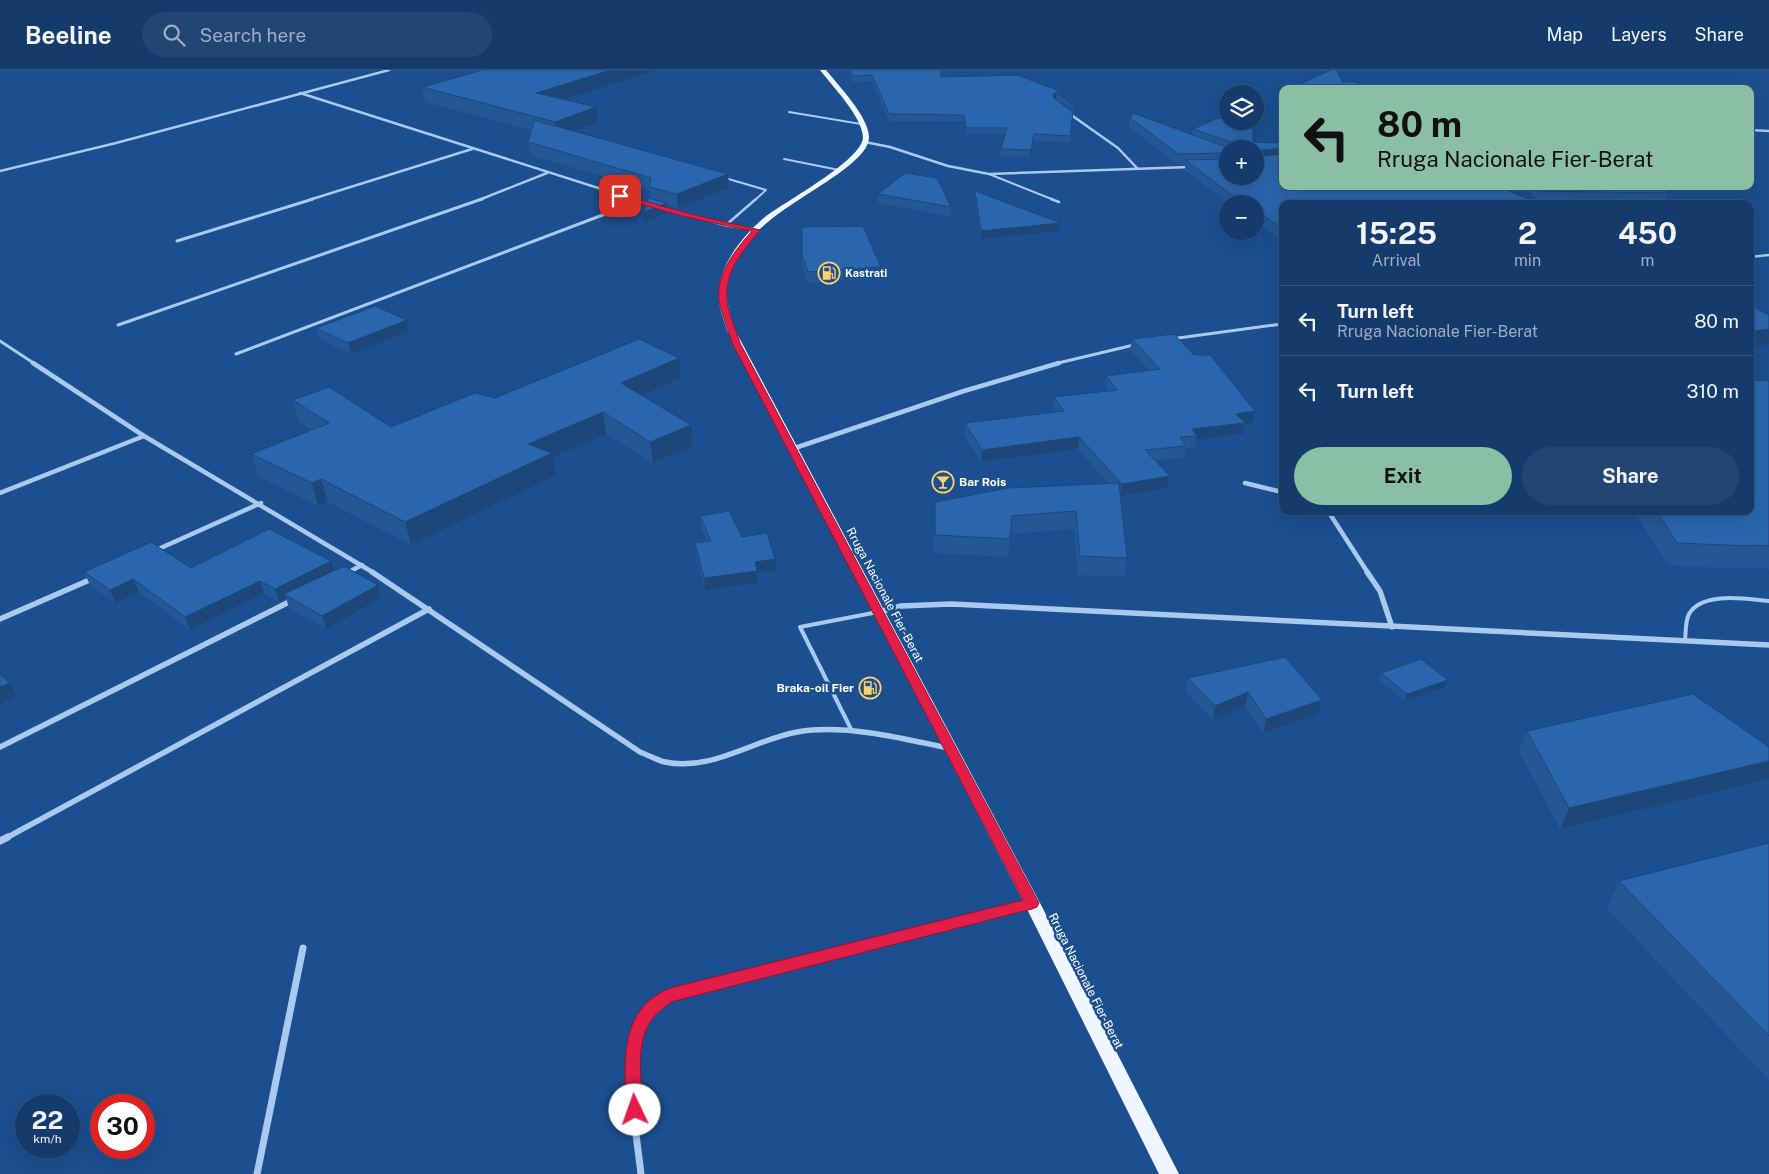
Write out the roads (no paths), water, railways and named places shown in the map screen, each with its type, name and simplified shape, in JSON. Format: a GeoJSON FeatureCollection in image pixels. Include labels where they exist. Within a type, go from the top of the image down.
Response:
{"type":"FeatureCollection","features":[{"type":"Feature","properties":{"kind":"main road"},"geometry":{"type":"LineString","coordinates":[[823,70],[861,124],[866,142]]}},
{"type":"Feature","properties":{"kind":"main road","name":"Rruga Nacionale Fier-Berat"},"geometry":{"type":"LineString","coordinates":[[866,142],[858,156],[774,214],[756,230],[739,250],[728,270],[725,278],[723,299],[736,343],[1032,903],[1168,1174]]}},
{"type":"Feature","properties":{"kind":"street"},"geometry":{"type":"LineString","coordinates":[[0,171],[390,70]]}},
{"type":"Feature","properties":{"kind":"street"},"geometry":{"type":"LineString","coordinates":[[300,93],[638,201],[726,225],[756,230]]}},
{"type":"Feature","properties":{"kind":"street"},"geometry":{"type":"LineString","coordinates":[[1063,108],[1118,148],[1137,168]]}},
{"type":"Feature","properties":{"kind":"street"},"geometry":{"type":"LineString","coordinates":[[1754,130],[1769,131]]}},
{"type":"Feature","properties":{"kind":"street"},"geometry":{"type":"LineString","coordinates":[[866,142],[890,147],[957,168],[989,174],[1199,166]]}},
{"type":"Feature","properties":{"kind":"street"},"geometry":{"type":"LineString","coordinates":[[177,241],[473,149]]}},
{"type":"Feature","properties":{"kind":"street"},"geometry":{"type":"LineString","coordinates":[[118,325],[463,206],[547,173]]}},
{"type":"Feature","properties":{"kind":"street"},"geometry":{"type":"LineString","coordinates":[[236,354],[638,201]]}},
{"type":"Feature","properties":{"kind":"street"},"geometry":{"type":"LineString","coordinates":[[1165,340],[1279,324]]}},
{"type":"Feature","properties":{"kind":"street"},"geometry":{"type":"LineString","coordinates":[[0,341],[144,436],[261,503],[362,565],[640,752],[665,762],[690,764],[792,732],[821,729],[852,731],[951,749]]}},
{"type":"Feature","properties":{"kind":"street"},"geometry":{"type":"LineString","coordinates":[[792,449],[951,396],[1090,354],[1148,342]]}},
{"type":"Feature","properties":{"kind":"street"},"geometry":{"type":"LineString","coordinates":[[0,493],[144,436]]}},
{"type":"Feature","properties":{"kind":"street"},"geometry":{"type":"LineString","coordinates":[[1245,483],[1279,491]]}},
{"type":"Feature","properties":{"kind":"street"},"geometry":{"type":"LineString","coordinates":[[144,555],[261,503]]}},
{"type":"Feature","properties":{"kind":"street"},"geometry":{"type":"LineString","coordinates":[[1331,515],[1380,591],[1392,627]]}},
{"type":"Feature","properties":{"kind":"street"},"geometry":{"type":"LineString","coordinates":[[345,574],[362,565]]}},
{"type":"Feature","properties":{"kind":"street"},"geometry":{"type":"LineString","coordinates":[[0,619],[99,575]]}},
{"type":"Feature","properties":{"kind":"street"},"geometry":{"type":"LineString","coordinates":[[0,747],[300,596]]}},
{"type":"Feature","properties":{"kind":"street"},"geometry":{"type":"LineString","coordinates":[[878,612],[901,606],[951,604],[1769,645]]}},
{"type":"Feature","properties":{"kind":"street"},"geometry":{"type":"LineString","coordinates":[[0,841],[429,609]]}},
{"type":"Feature","properties":{"kind":"street"},"geometry":{"type":"LineString","coordinates":[[640,1174],[633,1094],[633,1053],[637,1032],[648,1013],[666,997],[686,990],[1032,903]]}},
{"type":"Feature","properties":{"kind":"street"},"geometry":{"type":"LineString","coordinates":[[257,1174],[302,948]]}},
{"type":"Feature","properties":{"kind":"lane"},"geometry":{"type":"LineString","coordinates":[[789,112],[861,124]]}},
{"type":"Feature","properties":{"kind":"lane"},"geometry":{"type":"LineString","coordinates":[[784,159],[840,170]]}},
{"type":"Feature","properties":{"kind":"lane"},"geometry":{"type":"LineString","coordinates":[[989,174],[1059,202]]}},
{"type":"Feature","properties":{"kind":"lane"},"geometry":{"type":"LineString","coordinates":[[720,177],[766,190],[726,225]]}},
{"type":"Feature","properties":{"kind":"lane"},"geometry":{"type":"LineString","coordinates":[[1754,256],[1769,254]]}},
{"type":"Feature","properties":{"kind":"lane"},"geometry":{"type":"LineString","coordinates":[[1685,641],[1688,614],[1695,605],[1708,599],[1769,601]]}},
{"type":"Feature","properties":{"kind":"lane"},"geometry":{"type":"LineString","coordinates":[[852,731],[800,627],[878,612]]}},
{"type":"Feature","properties":{"kind":"place","name":"Kastrati"},"geometry":{"type":"Point","coordinates":[829,273]}},
{"type":"Feature","properties":{"kind":"place","name":"Bar Rois"},"geometry":{"type":"Point","coordinates":[943,482]}},
{"type":"Feature","properties":{"kind":"place","name":"Braka-oil Fier"},"geometry":{"type":"Point","coordinates":[870,688]}}]}
